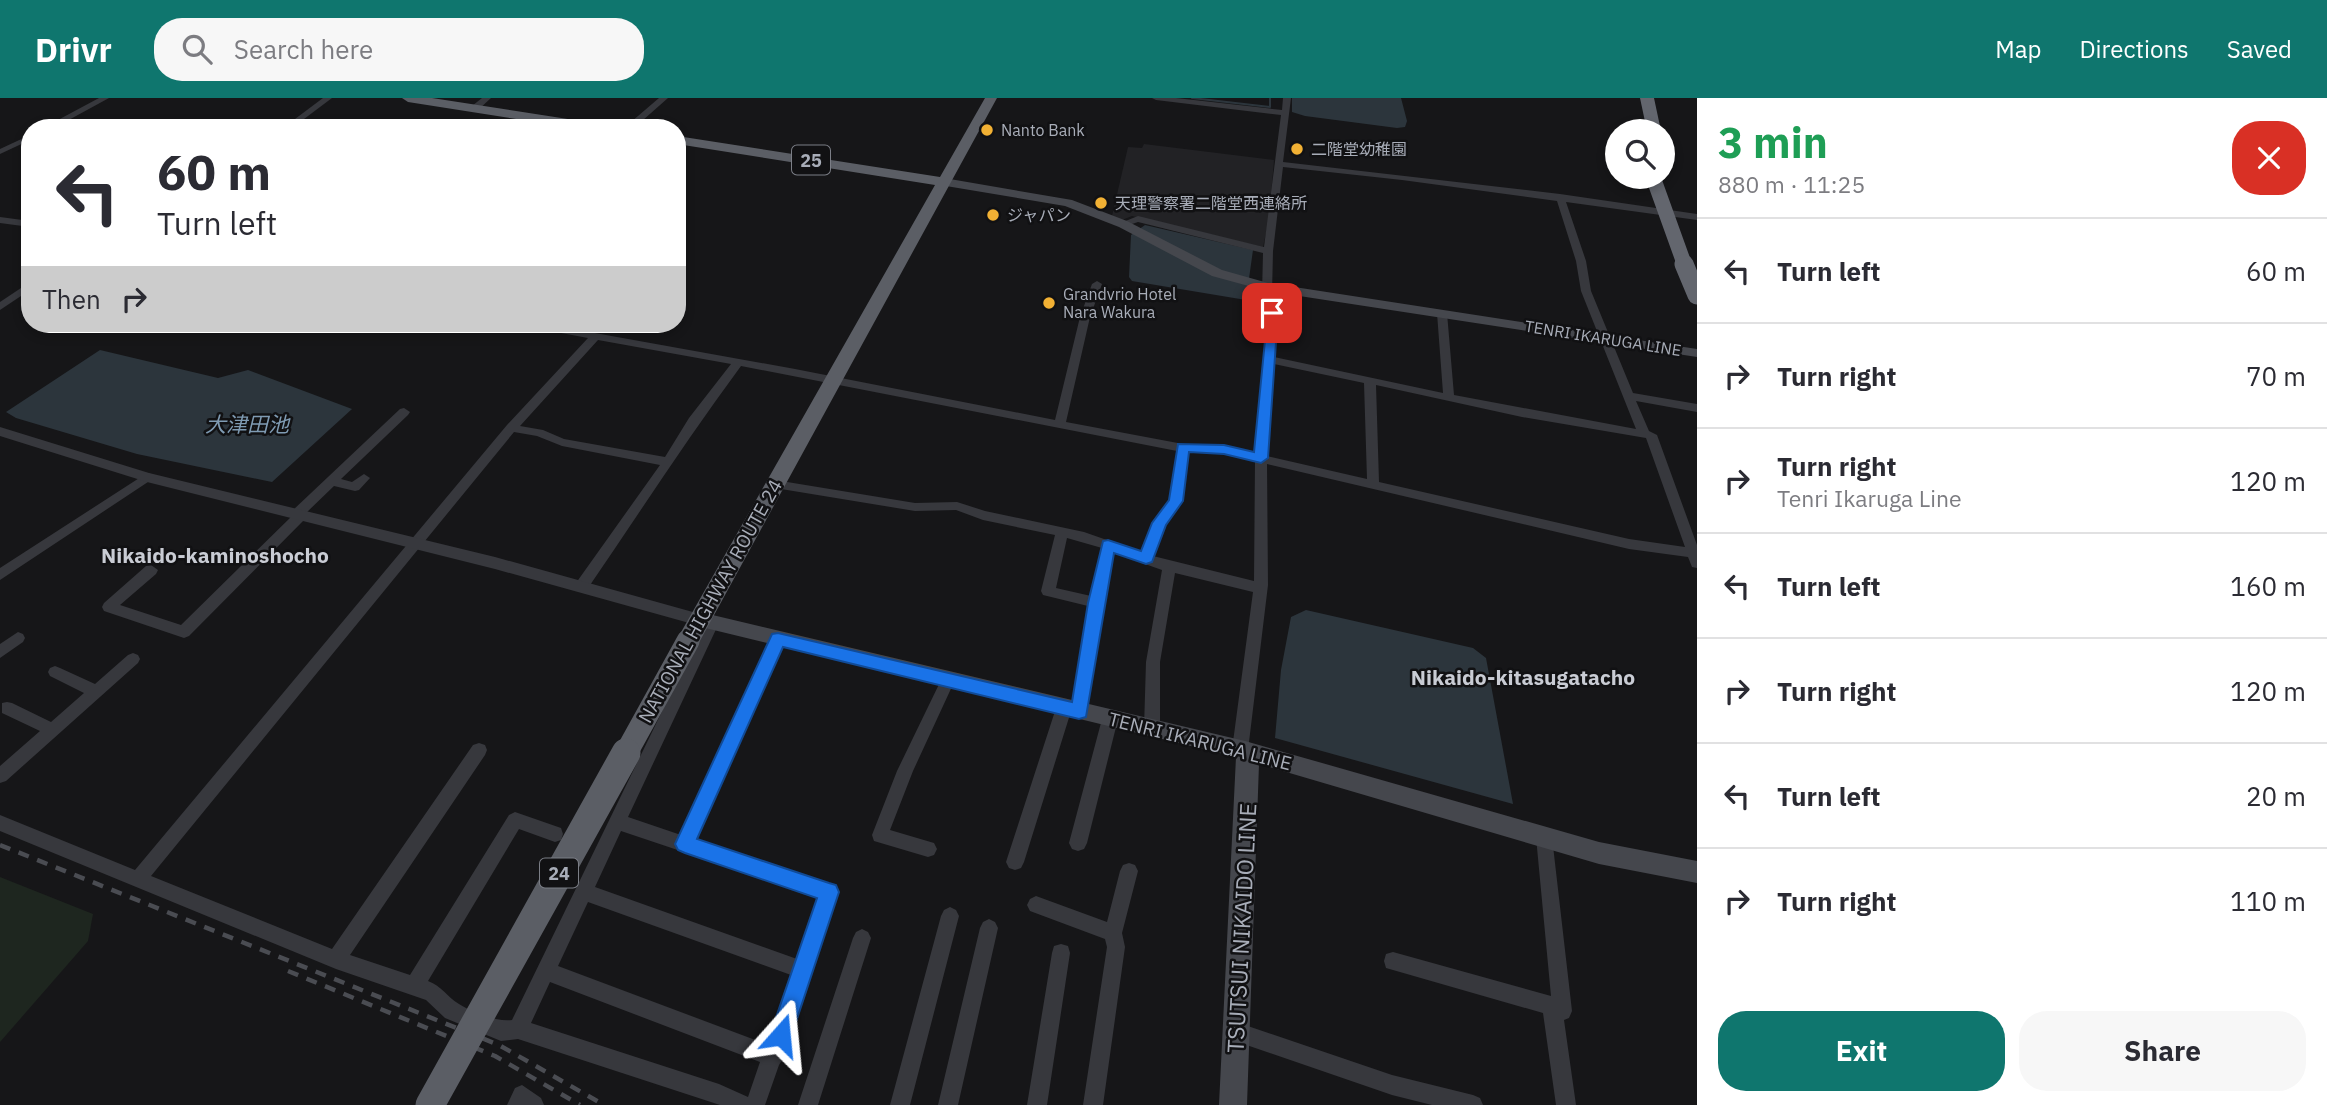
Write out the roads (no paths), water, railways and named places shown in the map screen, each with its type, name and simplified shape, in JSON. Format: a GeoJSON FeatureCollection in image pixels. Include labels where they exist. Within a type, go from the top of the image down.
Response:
{"type":"FeatureCollection","features":[{"type":"Feature","properties":{"kind":"highway"},"geometry":{"type":"LineString","coordinates":[[408,98],[544,119]]}},
{"type":"Feature","properties":{"kind":"highway","name":"NATIONAL HIGHWAY ROUTE 24"},"geometry":{"type":"LineString","coordinates":[[430,1105],[700,628],[775,484],[991,98]]}},
{"type":"Feature","properties":{"kind":"highway"},"geometry":{"type":"LineString","coordinates":[[1636,98],[1640,119]]}},
{"type":"Feature","properties":{"kind":"highway"},"geometry":{"type":"LineString","coordinates":[[1647,98],[1651,119]]}},
{"type":"Feature","properties":{"kind":"highway","name":"25"},"geometry":{"type":"LineString","coordinates":[[686,141],[944,182]]}},
{"type":"Feature","properties":{"kind":"highway"},"geometry":{"type":"LineString","coordinates":[[1657,189],[1675,243],[1697,295]]}},
{"type":"Feature","properties":{"kind":"highway"},"geometry":{"type":"LineString","coordinates":[[1670,189],[1697,262]]}},
{"type":"Feature","properties":{"kind":"main road","name":"TENRI IKARUGA LINE"},"geometry":{"type":"LineString","coordinates":[[944,182],[1068,203],[1127,226],[1197,264],[1267,287],[1697,353]]}},
{"type":"Feature","properties":{"kind":"main road","name":"TENRI IKARUGA LINE"},"geometry":{"type":"LineString","coordinates":[[700,628],[778,639],[1152,728],[1245,751],[1599,853],[1697,872]]}},
{"type":"Feature","properties":{"kind":"main road","name":"TSUTSUI NIKAIDO LINE"},"geometry":{"type":"LineString","coordinates":[[1233,1105],[1248,759],[1245,751]]}},
{"type":"Feature","properties":{"kind":"street"},"geometry":{"type":"LineString","coordinates":[[64,119],[105,98]]}},
{"type":"Feature","properties":{"kind":"street"},"geometry":{"type":"LineString","coordinates":[[299,119],[328,98]]}},
{"type":"Feature","properties":{"kind":"street"},"geometry":{"type":"LineString","coordinates":[[475,108],[487,98]]}},
{"type":"Feature","properties":{"kind":"street"},"geometry":{"type":"LineString","coordinates":[[639,119],[664,98]]}},
{"type":"Feature","properties":{"kind":"street"},"geometry":{"type":"LineString","coordinates":[[1156,98],[1285,113]]}},
{"type":"Feature","properties":{"kind":"street"},"geometry":{"type":"LineString","coordinates":[[1245,751],[1241,742],[1260,588],[1261,459],[1272,313],[1267,287],[1268,251],[1287,98]]}},
{"type":"Feature","properties":{"kind":"street"},"geometry":{"type":"LineString","coordinates":[[0,152],[21,142]]}},
{"type":"Feature","properties":{"kind":"street"},"geometry":{"type":"LineString","coordinates":[[1280,164],[1560,197],[1697,217]]}},
{"type":"Feature","properties":{"kind":"street"},"geometry":{"type":"LineString","coordinates":[[1560,197],[1581,261],[1586,291],[1608,339],[1644,434]]}},
{"type":"Feature","properties":{"kind":"street"},"geometry":{"type":"LineString","coordinates":[[1127,226],[1138,219],[1268,251]]}},
{"type":"Feature","properties":{"kind":"street"},"geometry":{"type":"LineString","coordinates":[[3,222],[21,223]]}},
{"type":"Feature","properties":{"kind":"street"},"geometry":{"type":"LineString","coordinates":[[1060,425],[1084,317],[1097,284]]}},
{"type":"Feature","properties":{"kind":"street"},"geometry":{"type":"LineString","coordinates":[[0,307],[21,292]]}},
{"type":"Feature","properties":{"kind":"street"},"geometry":{"type":"LineString","coordinates":[[1442,313],[1449,398]]}},
{"type":"Feature","properties":{"kind":"street"},"geometry":{"type":"LineString","coordinates":[[576,333],[1183,448],[1224,449],[1696,558]]}},
{"type":"Feature","properties":{"kind":"street"},"geometry":{"type":"LineString","coordinates":[[139,878],[511,428],[600,333]]}},
{"type":"Feature","properties":{"kind":"street"},"geometry":{"type":"LineString","coordinates":[[1267,359],[1449,398],[1651,435],[1696,558]]}},
{"type":"Feature","properties":{"kind":"street"},"geometry":{"type":"LineString","coordinates":[[581,587],[668,462],[693,421],[737,363]]}},
{"type":"Feature","properties":{"kind":"street"},"geometry":{"type":"LineString","coordinates":[[1370,382],[1373,485]]}},
{"type":"Feature","properties":{"kind":"street"},"geometry":{"type":"LineString","coordinates":[[1630,396],[1697,408]]}},
{"type":"Feature","properties":{"kind":"street"},"geometry":{"type":"LineString","coordinates":[[151,570],[109,607],[184,632],[332,481],[404,412]]}},
{"type":"Feature","properties":{"kind":"street"},"geometry":{"type":"LineString","coordinates":[[511,428],[539,433],[562,442],[668,462]]}},
{"type":"Feature","properties":{"kind":"street"},"geometry":{"type":"LineString","coordinates":[[0,431],[147,477],[416,542],[581,587],[700,628],[618,822],[518,1029]]}},
{"type":"Feature","properties":{"kind":"street"},"geometry":{"type":"LineString","coordinates":[[1146,558],[1159,523],[1176,501],[1183,448]]}},
{"type":"Feature","properties":{"kind":"street"},"geometry":{"type":"LineString","coordinates":[[0,575],[147,477]]}},
{"type":"Feature","properties":{"kind":"street"},"geometry":{"type":"LineString","coordinates":[[332,481],[355,487],[364,478]]}},
{"type":"Feature","properties":{"kind":"street"},"geometry":{"type":"LineString","coordinates":[[775,484],[915,507],[957,506],[983,515],[1108,545],[1169,567],[1260,588]]}},
{"type":"Feature","properties":{"kind":"street"},"geometry":{"type":"LineString","coordinates":[[1062,532],[1048,591],[1096,603]]}},
{"type":"Feature","properties":{"kind":"street"},"geometry":{"type":"LineString","coordinates":[[1015,862],[1072,710],[1108,545]]}},
{"type":"Feature","properties":{"kind":"street"},"geometry":{"type":"LineString","coordinates":[[1152,728],[1153,662],[1169,567]]}},
{"type":"Feature","properties":{"kind":"street"},"geometry":{"type":"LineString","coordinates":[[0,652],[18,638]]}},
{"type":"Feature","properties":{"kind":"street"},"geometry":{"type":"LineString","coordinates":[[685,844],[778,639]]}},
{"type":"Feature","properties":{"kind":"street"},"geometry":{"type":"LineString","coordinates":[[0,776],[133,659]]}},
{"type":"Feature","properties":{"kind":"street"},"geometry":{"type":"LineString","coordinates":[[55,672],[96,691]]}},
{"type":"Feature","properties":{"kind":"street"},"geometry":{"type":"LineString","coordinates":[[928,849],[880,835],[905,771],[948,680]]}},
{"type":"Feature","properties":{"kind":"street"},"geometry":{"type":"LineString","coordinates":[[7,708],[53,730]]}},
{"type":"Feature","properties":{"kind":"street"},"geometry":{"type":"LineString","coordinates":[[1078,843],[1110,719]]}},
{"type":"Feature","properties":{"kind":"street"},"geometry":{"type":"LineString","coordinates":[[336,960],[479,750]]}},
{"type":"Feature","properties":{"kind":"street"},"geometry":{"type":"LineString","coordinates":[[415,985],[515,820],[555,834]]}},
{"type":"Feature","properties":{"kind":"street"},"geometry":{"type":"LineString","coordinates":[[618,822],[829,892],[774,1057],[755,1105]]}},
{"type":"Feature","properties":{"kind":"street"},"geometry":{"type":"LineString","coordinates":[[0,823],[336,960],[432,992],[452,1011],[501,1031],[518,1029],[719,1094],[742,1105]]}},
{"type":"Feature","properties":{"kind":"street"},"geometry":{"type":"LineString","coordinates":[[1393,961],[1562,1011],[1544,837]]}},
{"type":"Feature","properties":{"kind":"street"},"geometry":{"type":"LineString","coordinates":[[1093,1105],[1116,947],[1113,933],[1129,871]]}},
{"type":"Feature","properties":{"kind":"street"},"geometry":{"type":"LineString","coordinates":[[584,892],[802,970]]}},
{"type":"Feature","properties":{"kind":"street"},"geometry":{"type":"LineString","coordinates":[[1036,905],[1113,933]]}},
{"type":"Feature","properties":{"kind":"street"},"geometry":{"type":"LineString","coordinates":[[900,1105],[950,916]]}},
{"type":"Feature","properties":{"kind":"street"},"geometry":{"type":"LineString","coordinates":[[948,1105],[989,928]]}},
{"type":"Feature","properties":{"kind":"street"},"geometry":{"type":"LineString","coordinates":[[808,1105],[862,938]]}},
{"type":"Feature","properties":{"kind":"street"},"geometry":{"type":"LineString","coordinates":[[1037,1105],[1061,953]]}},
{"type":"Feature","properties":{"kind":"street"},"geometry":{"type":"LineString","coordinates":[[547,971],[774,1057]]}},
{"type":"Feature","properties":{"kind":"street"},"geometry":{"type":"LineString","coordinates":[[1552,1006],[1566,1105]]}},
{"type":"Feature","properties":{"kind":"street"},"geometry":{"type":"LineString","coordinates":[[1236,1031],[1392,1085],[1473,1105]]}},
{"type":"Feature","properties":{"kind":"street"},"geometry":{"type":"LineString","coordinates":[[517,1105],[522,1096],[534,1105]]}},
{"type":"Feature","properties":{"kind":"water"},"geometry":{"type":"Polygon","coordinates":[[[1292,98],[1401,98],[1407,121],[1405,127],[1397,128],[1305,116],[1292,112],[1292,98]]]}},
{"type":"Feature","properties":{"kind":"water"},"geometry":{"type":"Polygon","coordinates":[[[1145,225],[1253,250],[1246,300],[1132,281],[1129,277],[1131,235],[1145,225]]]}},
{"type":"Feature","properties":{"kind":"water","name":"大津田池"},"geometry":{"type":"Polygon","coordinates":[[[100,350],[218,378],[248,370],[352,409],[272,482],[137,454],[16,418],[6,412],[100,350]]]}},
{"type":"Feature","properties":{"kind":"water"},"geometry":{"type":"Polygon","coordinates":[[[1306,610],[1473,648],[1486,658],[1513,804],[1275,738],[1281,670],[1291,617],[1306,610]]]}},
{"type":"Feature","properties":{"kind":"waterway"},"geometry":{"type":"LineString","coordinates":[[1192,98],[1270,107],[1270,98]]}},
{"type":"Feature","properties":{"kind":"railway"},"geometry":{"type":"LineString","coordinates":[[0,845],[499,1045],[604,1105]]}},
{"type":"Feature","properties":{"kind":"railway"},"geometry":{"type":"LineString","coordinates":[[288,971],[495,1056],[580,1105]]}},
{"type":"Feature","properties":{"kind":"place","name":"Nanto Bank"},"geometry":{"type":"Point","coordinates":[987,130]}},
{"type":"Feature","properties":{"kind":"place","name":"二階堂幼稚園"},"geometry":{"type":"Point","coordinates":[1297,149]}},
{"type":"Feature","properties":{"kind":"place","name":"天理警察署二階堂西連絡所"},"geometry":{"type":"Point","coordinates":[1101,203]}},
{"type":"Feature","properties":{"kind":"place","name":"ジャパン"},"geometry":{"type":"Point","coordinates":[993,215]}},
{"type":"Feature","properties":{"kind":"place","name":"Grandvrio Hotel Nara Wakura"},"geometry":{"type":"Point","coordinates":[1049,303]}},
{"type":"Feature","properties":{"kind":"district","name":"Nikaido-kaminoshocho"},"geometry":{"type":"Point","coordinates":[215,555]}},
{"type":"Feature","properties":{"kind":"district","name":"Nikaido-kitasugatacho"},"geometry":{"type":"Point","coordinates":[1523,677]}}]}
